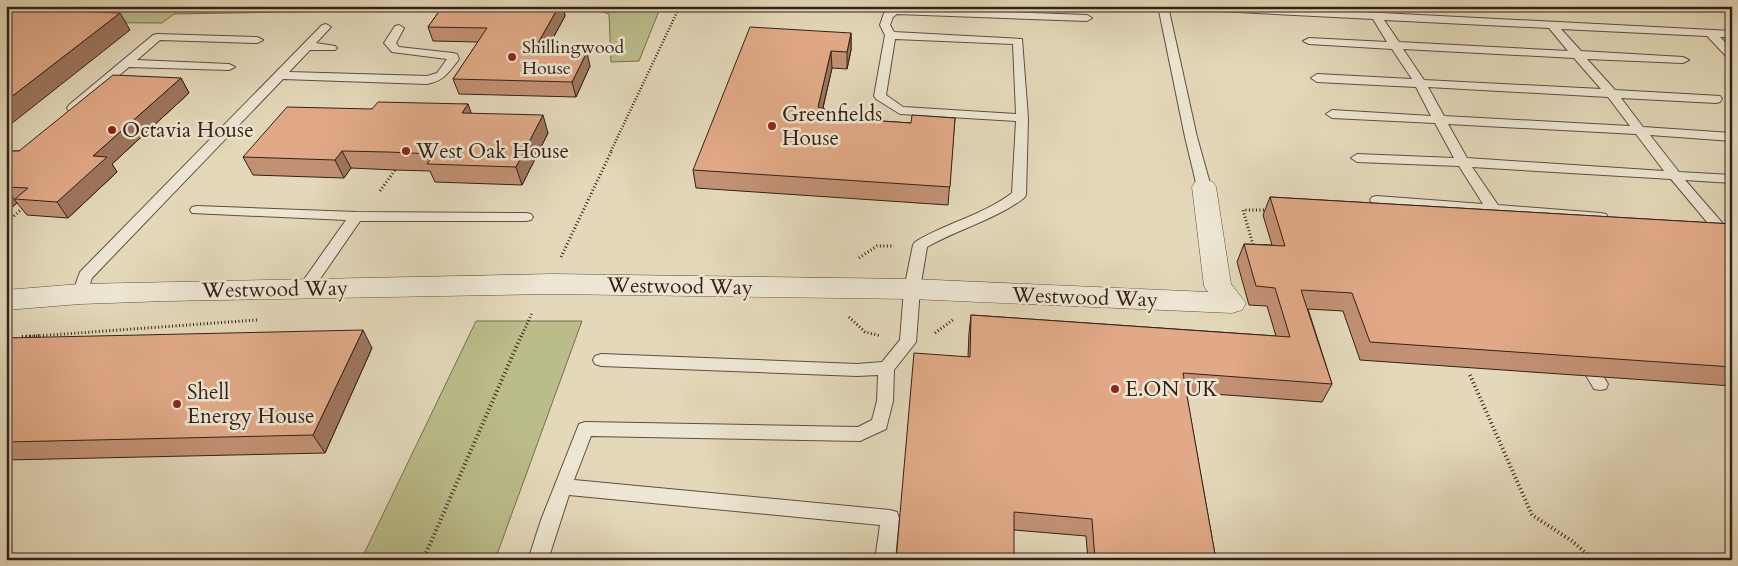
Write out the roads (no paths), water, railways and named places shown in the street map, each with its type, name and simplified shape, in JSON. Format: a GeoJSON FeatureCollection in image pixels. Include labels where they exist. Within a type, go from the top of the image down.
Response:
{"type":"FeatureCollection","features":[{"type":"Feature","properties":{"kind":"street","name":"Westwood Way"},"geometry":{"type":"LineString","coordinates":[[6,300],[80,294],[552,284],[912,290],[1232,303],[1218,286],[1204,188]]}},
{"type":"Feature","properties":{"kind":"lane"},"geometry":{"type":"LineString","coordinates":[[1163,6],[1204,188]]}},
{"type":"Feature","properties":{"kind":"lane"},"geometry":{"type":"LineString","coordinates":[[1176,6],[1732,34]]}},
{"type":"Feature","properties":{"kind":"lane"},"geometry":{"type":"LineString","coordinates":[[1022,118],[900,110],[888,104],[880,96],[890,35],[885,25],[888,15],[895,11],[1086,18]]}},
{"type":"Feature","properties":{"kind":"lane"},"geometry":{"type":"LineString","coordinates":[[1377,17],[1419,82],[1464,162],[1514,243]]}},
{"type":"Feature","properties":{"kind":"lane"},"geometry":{"type":"LineString","coordinates":[[1551,24],[1610,92],[1637,130],[1732,243]]}},
{"type":"Feature","properties":{"kind":"lane"},"geometry":{"type":"LineString","coordinates":[[80,294],[85,276],[326,27]]}},
{"type":"Feature","properties":{"kind":"lane"},"geometry":{"type":"LineString","coordinates":[[281,75],[411,80],[435,79],[441,75],[453,60],[453,56],[396,50],[390,43],[399,28]]}},
{"type":"Feature","properties":{"kind":"lane"},"geometry":{"type":"LineString","coordinates":[[1709,32],[1732,56]]}},
{"type":"Feature","properties":{"kind":"lane"},"geometry":{"type":"LineString","coordinates":[[538,560],[586,428],[860,434],[880,424],[885,401],[886,368],[908,342],[912,290],[920,245],[951,228],[980,218],[1005,206],[1019,195],[1022,118],[1018,41],[890,35]]}},
{"type":"Feature","properties":{"kind":"lane"},"geometry":{"type":"LineString","coordinates":[[66,114],[157,37],[257,40]]}},
{"type":"Feature","properties":{"kind":"lane"},"geometry":{"type":"LineString","coordinates":[[1309,42],[1683,60]]}},
{"type":"Feature","properties":{"kind":"lane"},"geometry":{"type":"LineString","coordinates":[[308,46],[331,48]]}},
{"type":"Feature","properties":{"kind":"lane"},"geometry":{"type":"LineString","coordinates":[[126,63],[229,67]]}},
{"type":"Feature","properties":{"kind":"lane"},"geometry":{"type":"LineString","coordinates":[[1317,78],[1716,99]]}},
{"type":"Feature","properties":{"kind":"lane"},"geometry":{"type":"LineString","coordinates":[[1332,114],[1637,130],[1732,137]]}},
{"type":"Feature","properties":{"kind":"lane"},"geometry":{"type":"LineString","coordinates":[[1357,158],[1464,162],[1732,180]]}},
{"type":"Feature","properties":{"kind":"lane"},"geometry":{"type":"LineString","coordinates":[[1376,200],[1619,218]]}},
{"type":"Feature","properties":{"kind":"lane"},"geometry":{"type":"LineString","coordinates":[[197,210],[356,216],[526,217]]}},
{"type":"Feature","properties":{"kind":"lane"},"geometry":{"type":"LineString","coordinates":[[306,288],[356,216]]}},
{"type":"Feature","properties":{"kind":"lane"},"geometry":{"type":"LineString","coordinates":[[1696,223],[1732,225]]}},
{"type":"Feature","properties":{"kind":"lane"},"geometry":{"type":"LineString","coordinates":[[1580,351],[1600,384]]}},
{"type":"Feature","properties":{"kind":"lane"},"geometry":{"type":"LineString","coordinates":[[601,360],[857,370],[886,368]]}},
{"type":"Feature","properties":{"kind":"lane"},"geometry":{"type":"LineString","coordinates":[[563,487],[890,518],[885,560]]}},
{"type":"Feature","properties":{"kind":"place","name":"Shillingwood House"},"geometry":{"type":"Point","coordinates":[512,57]}},
{"type":"Feature","properties":{"kind":"place","name":"Greenfields House"},"geometry":{"type":"Point","coordinates":[772,126]}},
{"type":"Feature","properties":{"kind":"place","name":"Octavia House"},"geometry":{"type":"Point","coordinates":[112,130]}},
{"type":"Feature","properties":{"kind":"place","name":"West Oak House"},"geometry":{"type":"Point","coordinates":[406,151]}},
{"type":"Feature","properties":{"kind":"place","name":"E.ON UK"},"geometry":{"type":"Point","coordinates":[1115,389]}},
{"type":"Feature","properties":{"kind":"place","name":"Shell Energy House"},"geometry":{"type":"Point","coordinates":[177,404]}}]}
